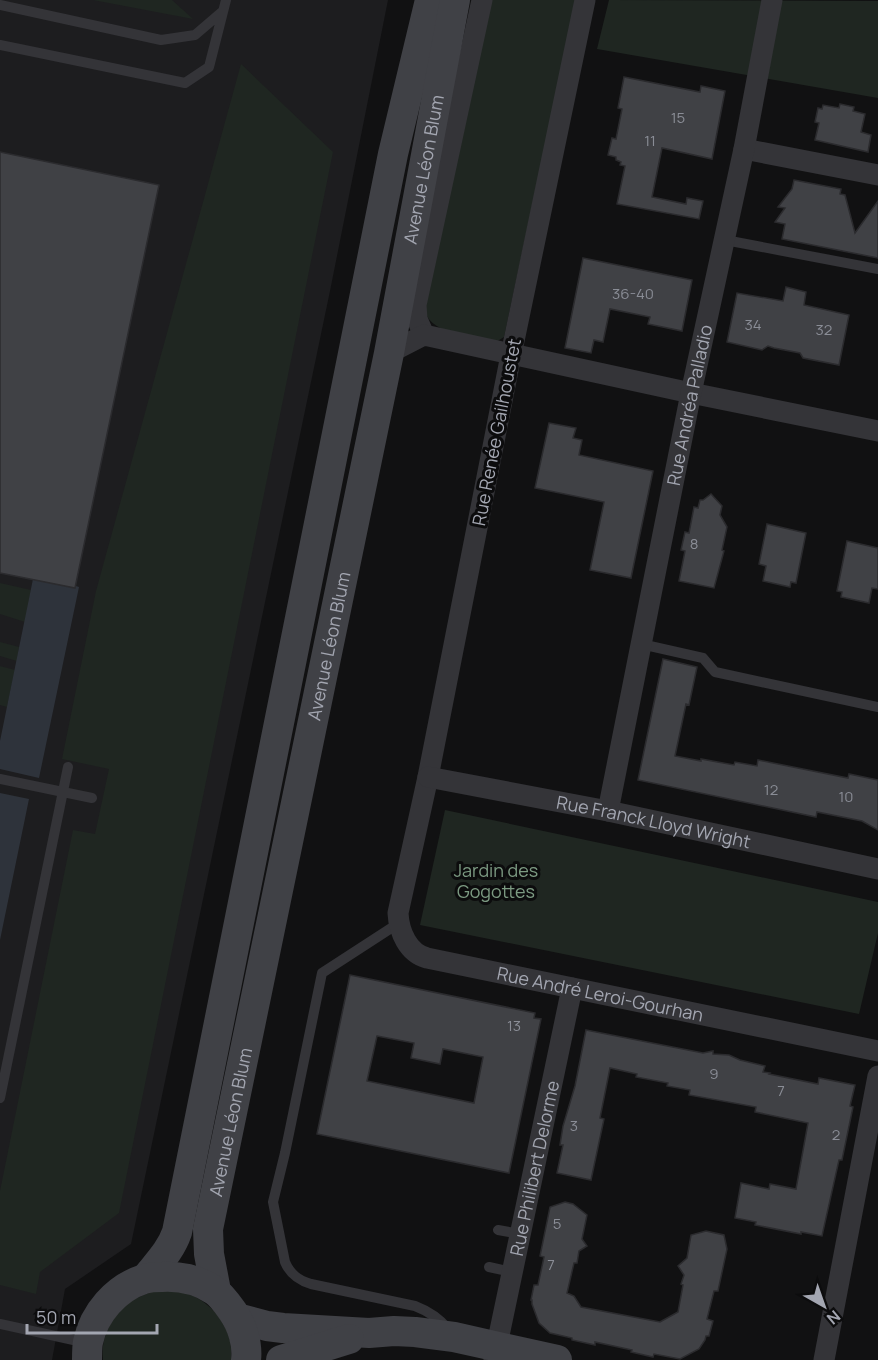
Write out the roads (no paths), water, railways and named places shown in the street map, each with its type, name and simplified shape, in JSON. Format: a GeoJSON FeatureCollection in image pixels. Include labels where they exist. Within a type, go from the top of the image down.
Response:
{"type":"FeatureCollection","features":[{"type":"Feature","properties":{"kind":"main road","name":"Avenue Léon Blum"},"geometry":{"type":"LineString","coordinates":[[146,1278],[168,1251],[177,1232],[393,154],[430,0]]}},
{"type":"Feature","properties":{"kind":"main road","name":"Avenue Léon Blum"},"geometry":{"type":"LineString","coordinates":[[216,1291],[209,1254],[208,1229],[389,353],[456,0]]}},
{"type":"Feature","properties":{"kind":"main road"},"geometry":{"type":"LineString","coordinates":[[87,1351],[96,1318],[112,1298],[146,1278],[176,1277],[194,1281],[216,1291],[237,1318],[244,1336],[246,1360]]}},
{"type":"Feature","properties":{"kind":"main road"},"geometry":{"type":"LineString","coordinates":[[237,1318],[283,1328],[369,1333],[415,1332],[454,1337],[495,1354],[557,1360]]}},
{"type":"Feature","properties":{"kind":"main road"},"geometry":{"type":"LineString","coordinates":[[281,1360],[369,1333]]}},
{"type":"Feature","properties":{"kind":"street"},"geometry":{"type":"LineString","coordinates":[[424,335],[417,320],[416,305],[482,0]]}},
{"type":"Feature","properties":{"kind":"street","name":"Rue Renée Gailhoustet"},"geometry":{"type":"LineString","coordinates":[[399,923],[398,913],[428,777],[511,354],[585,0]]}},
{"type":"Feature","properties":{"kind":"street","name":"Rue Andréa Palladio"},"geometry":{"type":"LineString","coordinates":[[608,811],[691,393],[744,148],[772,0]]}},
{"type":"Feature","properties":{"kind":"street"},"geometry":{"type":"LineString","coordinates":[[744,148],[878,175]]}},
{"type":"Feature","properties":{"kind":"street"},"geometry":{"type":"LineString","coordinates":[[389,353],[424,335],[878,431]]}},
{"type":"Feature","properties":{"kind":"street","name":"Rue Franck Lloyd Wright"},"geometry":{"type":"LineString","coordinates":[[428,777],[608,811],[878,868]]}},
{"type":"Feature","properties":{"kind":"street","name":"Rue André Leroi-Gourhan"},"geometry":{"type":"LineString","coordinates":[[399,923],[407,943],[421,956],[878,1052]]}},
{"type":"Feature","properties":{"kind":"street","name":"Rue Philibert Delorme"},"geometry":{"type":"LineString","coordinates":[[495,1354],[572,988]]}},
{"type":"Feature","properties":{"kind":"street"},"geometry":{"type":"LineString","coordinates":[[824,1360],[878,1076]]}},
{"type":"Feature","properties":{"kind":"lane"},"geometry":{"type":"LineString","coordinates":[[0,5],[161,40],[195,35],[225,5]]}},
{"type":"Feature","properties":{"kind":"lane"},"geometry":{"type":"LineString","coordinates":[[0,45],[185,82],[209,67],[225,5]]}},
{"type":"Feature","properties":{"kind":"lane"},"geometry":{"type":"LineString","coordinates":[[725,240],[878,269]]}},
{"type":"Feature","properties":{"kind":"lane"},"geometry":{"type":"LineString","coordinates":[[641,644],[703,658],[715,672],[878,707]]}},
{"type":"Feature","properties":{"kind":"lane"},"geometry":{"type":"LineString","coordinates":[[0,1098],[68,767]]}},
{"type":"Feature","properties":{"kind":"lane"},"geometry":{"type":"LineString","coordinates":[[0,780],[93,798]]}},
{"type":"Feature","properties":{"kind":"lane"},"geometry":{"type":"LineString","coordinates":[[399,923],[322,973],[273,1202],[285,1262],[294,1276],[310,1284],[424,1309],[445,1325],[454,1337]]}},
{"type":"Feature","properties":{"kind":"lane"},"geometry":{"type":"LineString","coordinates":[[498,1230],[520,1234]]}},
{"type":"Feature","properties":{"kind":"lane"},"geometry":{"type":"LineString","coordinates":[[489,1268],[512,1272]]}},
{"type":"Feature","properties":{"kind":"lane"},"geometry":{"type":"LineString","coordinates":[[0,1324],[87,1351]]}},
{"type":"Feature","properties":{"kind":"park label","name":"Jardin des Gogottes"},"geometry":{"type":"Point","coordinates":[496,880]}}]}
